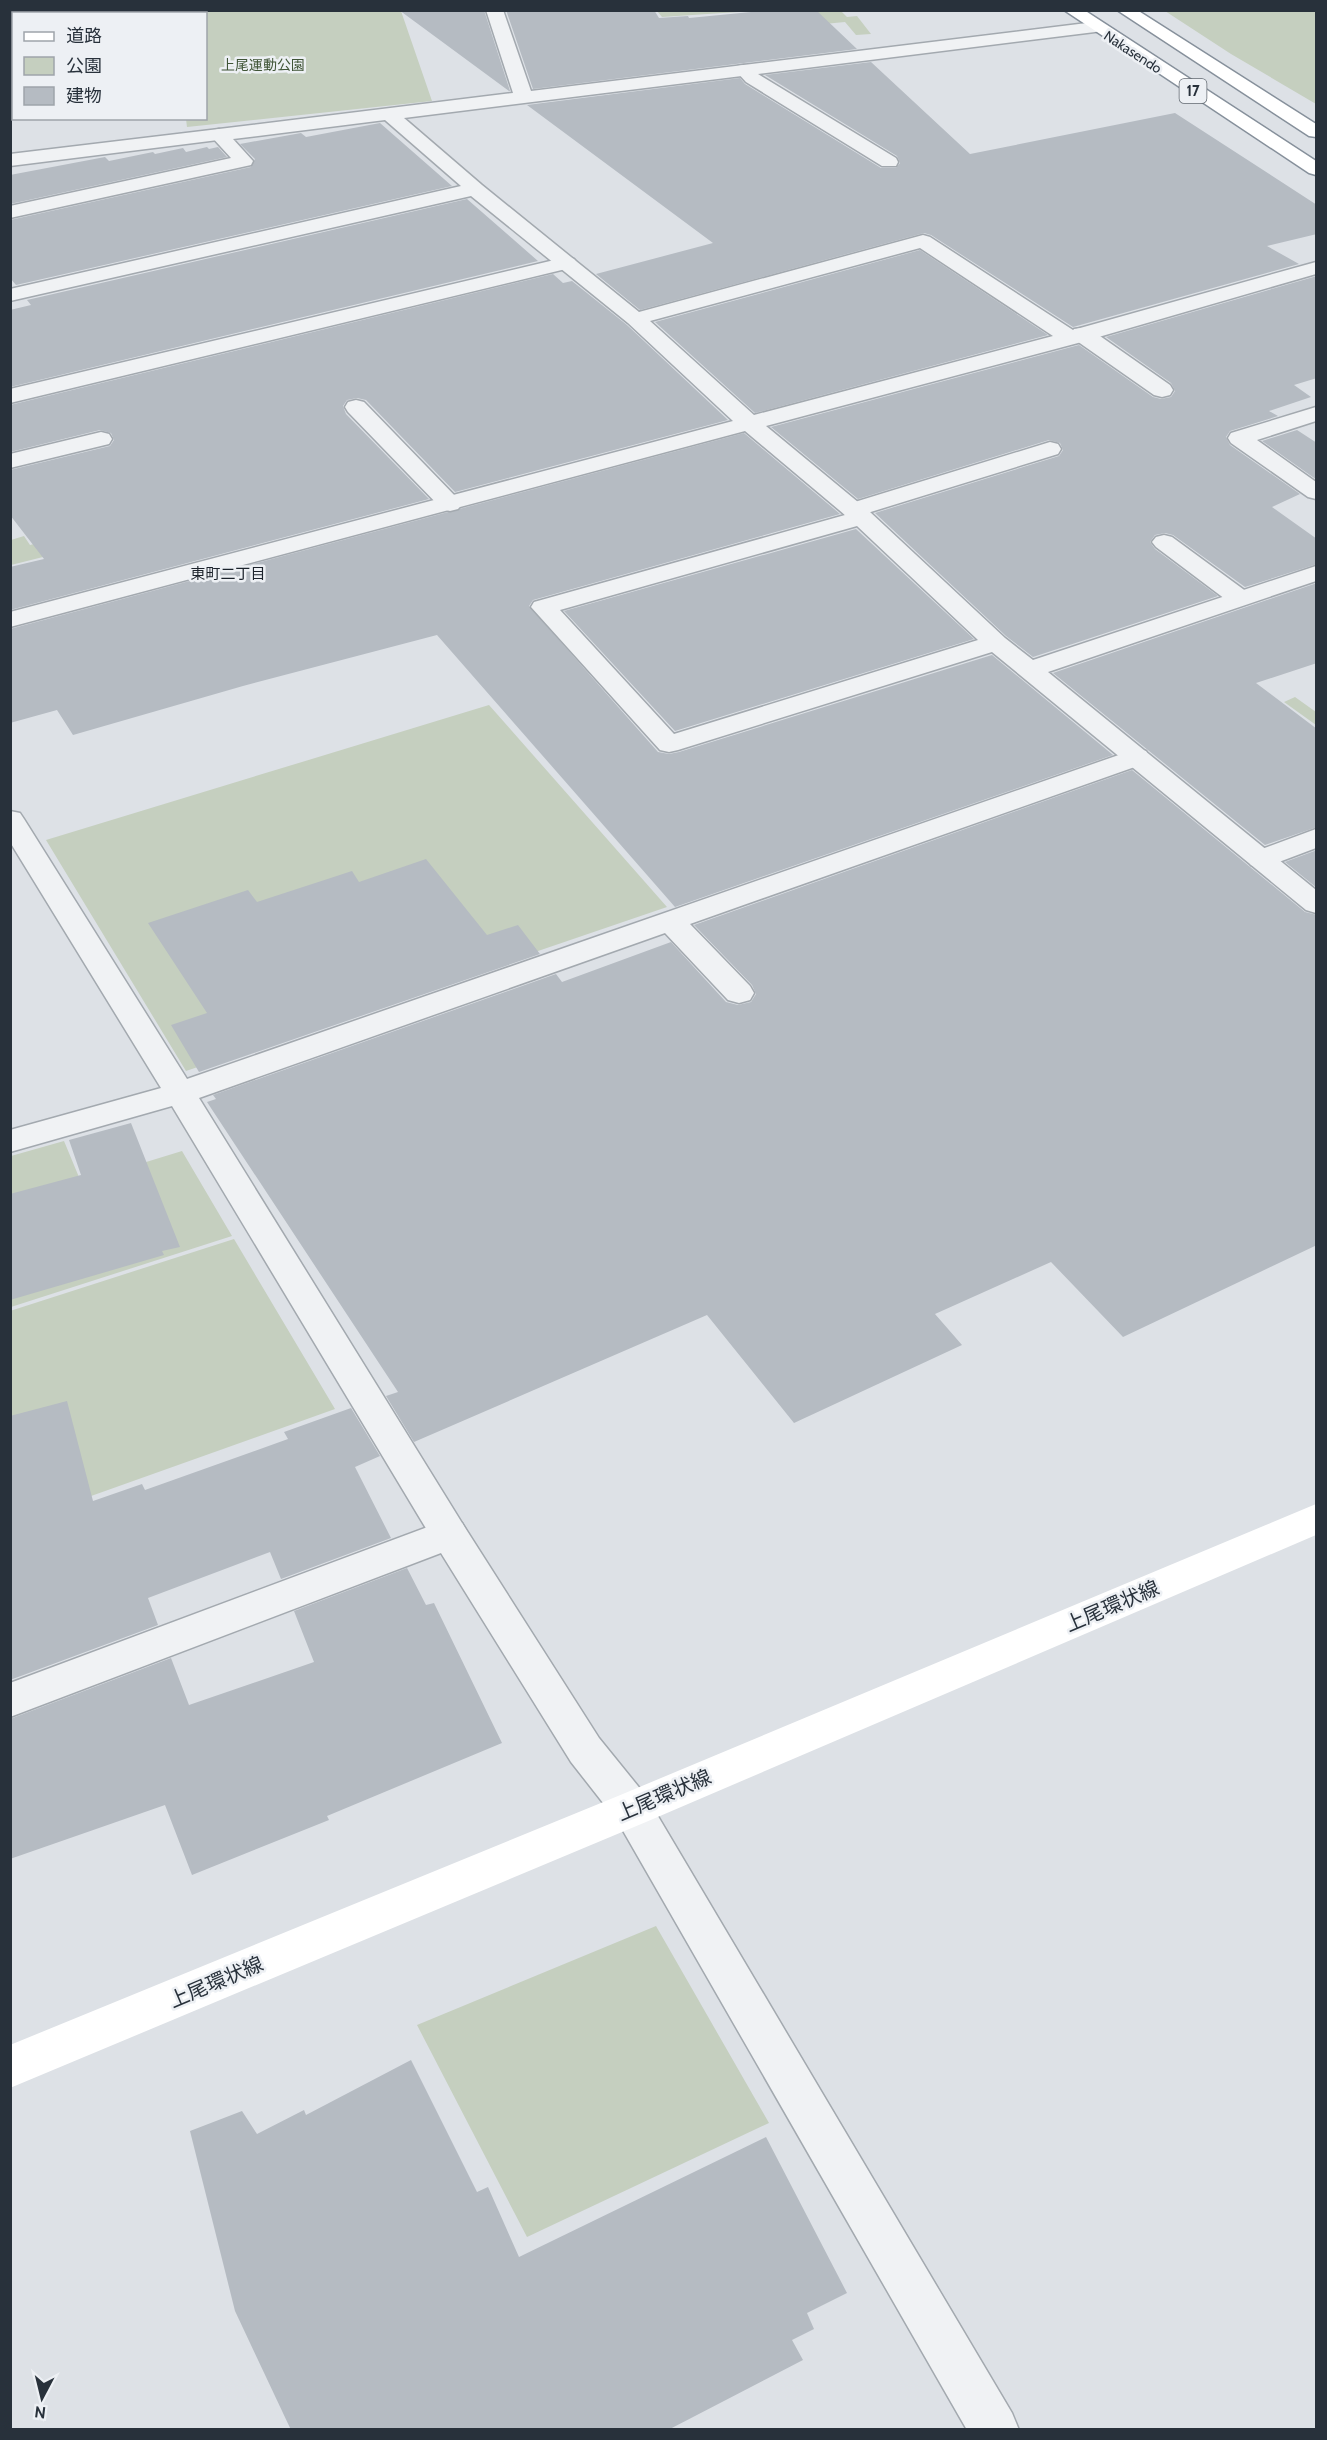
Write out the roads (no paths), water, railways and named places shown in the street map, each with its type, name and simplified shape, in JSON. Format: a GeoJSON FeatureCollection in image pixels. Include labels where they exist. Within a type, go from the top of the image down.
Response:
{"type":"FeatureCollection","features":[{"type":"Feature","properties":{"kind":"main road","name":"Nakasendo"},"geometry":{"type":"LineString","coordinates":[[1072,10],[1317,169]]}},
{"type":"Feature","properties":{"kind":"main road","name":"Nakasendo"},"geometry":{"type":"LineString","coordinates":[[1125,10],[1317,132]]}},
{"type":"Feature","properties":{"kind":"main road","name":"上尾環状線"},"geometry":{"type":"LineString","coordinates":[[10,2067],[632,1809],[1317,1519]]}},
{"type":"Feature","properties":{"kind":"street"},"geometry":{"type":"LineString","coordinates":[[494,10],[524,98]]}},
{"type":"Feature","properties":{"kind":"street"},"geometry":{"type":"LineString","coordinates":[[10,160],[1095,27]]}},
{"type":"Feature","properties":{"kind":"street"},"geometry":{"type":"LineString","coordinates":[[744,70],[752,78],[889,162]]}},
{"type":"Feature","properties":{"kind":"street"},"geometry":{"type":"LineString","coordinates":[[389,114],[476,189],[635,319],[750,424],[857,513],[996,642],[1317,904]]}},
{"type":"Feature","properties":{"kind":"street"},"geometry":{"type":"LineString","coordinates":[[10,212],[244,161],[219,135]]}},
{"type":"Feature","properties":{"kind":"street"},"geometry":{"type":"LineString","coordinates":[[10,295],[476,189]]}},
{"type":"Feature","properties":{"kind":"street"},"geometry":{"type":"LineString","coordinates":[[635,319],[923,241],[1162,390]]}},
{"type":"Feature","properties":{"kind":"street"},"geometry":{"type":"LineString","coordinates":[[10,396],[567,263]]}},
{"type":"Feature","properties":{"kind":"street"},"geometry":{"type":"LineString","coordinates":[[10,620],[750,424],[1317,268]]}},
{"type":"Feature","properties":{"kind":"street"},"geometry":{"type":"LineString","coordinates":[[356,407],[450,504]]}},
{"type":"Feature","properties":{"kind":"street"},"geometry":{"type":"LineString","coordinates":[[1317,414],[1239,438],[1317,492]]}},
{"type":"Feature","properties":{"kind":"street"},"geometry":{"type":"LineString","coordinates":[[10,461],[101,439]]}},
{"type":"Feature","properties":{"kind":"street"},"geometry":{"type":"LineString","coordinates":[[996,642],[669,744],[543,607],[857,513],[1050,449]]}},
{"type":"Feature","properties":{"kind":"street"},"geometry":{"type":"LineString","coordinates":[[1164,542],[1238,597]]}},
{"type":"Feature","properties":{"kind":"street"},"geometry":{"type":"LineString","coordinates":[[1029,670],[1238,597],[1317,573]]}},
{"type":"Feature","properties":{"kind":"street"},"geometry":{"type":"LineString","coordinates":[[10,1141],[180,1093],[1136,757]]}},
{"type":"Feature","properties":{"kind":"street"},"geometry":{"type":"LineString","coordinates":[[10,819],[449,1534],[585,1750],[632,1809],[995,2430]]}},
{"type":"Feature","properties":{"kind":"street"},"geometry":{"type":"LineString","coordinates":[[1261,859],[1317,838]]}},
{"type":"Feature","properties":{"kind":"street"},"geometry":{"type":"LineString","coordinates":[[670,921],[739,993]]}},
{"type":"Feature","properties":{"kind":"street"},"geometry":{"type":"LineString","coordinates":[[10,1700],[449,1534]]}},
{"type":"Feature","properties":{"kind":"district","name":"東町二丁目"},"geometry":{"type":"Point","coordinates":[228,574]}},
{"type":"Feature","properties":{"kind":"park label","name":"上尾運動公園"},"geometry":{"type":"Point","coordinates":[263,65]}}]}
